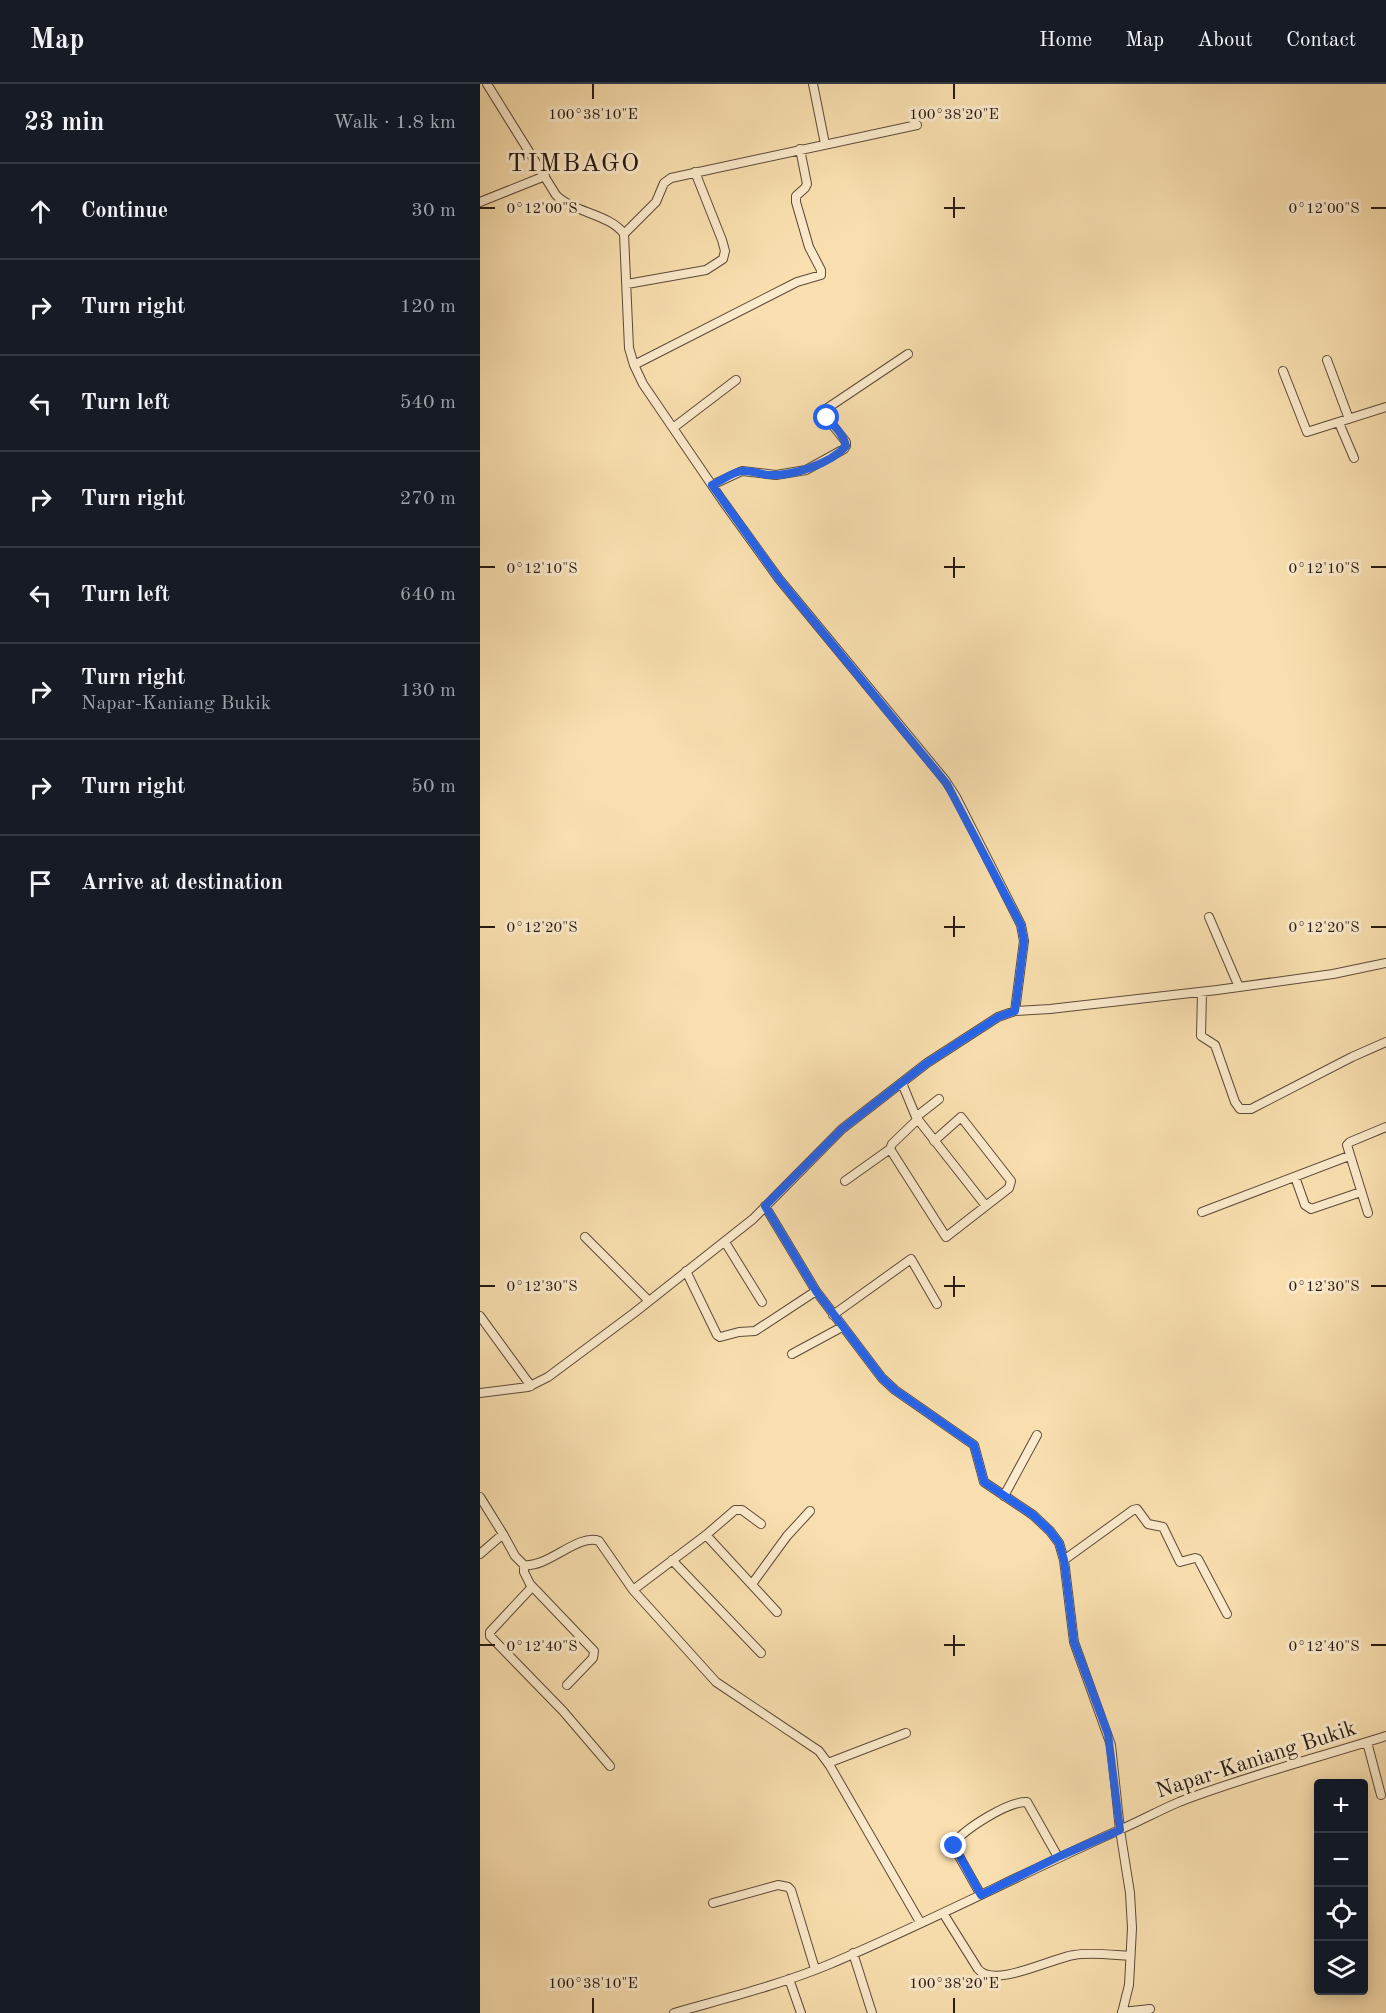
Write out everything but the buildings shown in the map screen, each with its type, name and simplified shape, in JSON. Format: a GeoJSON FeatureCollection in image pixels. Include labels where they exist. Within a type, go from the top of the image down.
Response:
{"type":"FeatureCollection","features":[{"type":"Feature","properties":{"kind":"street"},"geometry":{"type":"LineString","coordinates":[[487,84],[556,195],[567,204],[620,229]]}},
{"type":"Feature","properties":{"kind":"street"},"geometry":{"type":"LineString","coordinates":[[813,84],[825,144]]}},
{"type":"Feature","properties":{"kind":"street"},"geometry":{"type":"LineString","coordinates":[[620,229],[656,202],[666,180],[917,125]]}},
{"type":"Feature","properties":{"kind":"street"},"geometry":{"type":"LineString","coordinates":[[634,365],[796,282],[821,275],[821,270],[809,247],[796,202],[796,196],[807,184],[800,150]]}},
{"type":"Feature","properties":{"kind":"street"},"geometry":{"type":"LineString","coordinates":[[627,284],[701,271],[723,259],[724,246],[695,172]]}},
{"type":"Feature","properties":{"kind":"street"},"geometry":{"type":"LineString","coordinates":[[480,202],[545,176]]}},
{"type":"Feature","properties":{"kind":"street"},"geometry":{"type":"LineString","coordinates":[[620,229],[627,284],[629,348],[643,384],[779,579],[949,787],[1021,925],[1024,941],[1015,1011]]}},
{"type":"Feature","properties":{"kind":"street"},"geometry":{"type":"LineString","coordinates":[[712,485],[737,472],[776,475],[806,470],[844,449],[846,442],[827,418],[826,409],[908,354]]}},
{"type":"Feature","properties":{"kind":"street"},"geometry":{"type":"LineString","coordinates":[[1327,360],[1349,420]]}},
{"type":"Feature","properties":{"kind":"street"},"geometry":{"type":"LineString","coordinates":[[1283,371],[1307,432],[1386,407]]}},
{"type":"Feature","properties":{"kind":"street"},"geometry":{"type":"LineString","coordinates":[[673,428],[736,380]]}},
{"type":"Feature","properties":{"kind":"street"},"geometry":{"type":"LineString","coordinates":[[1339,423],[1354,458]]}},
{"type":"Feature","properties":{"kind":"street"},"geometry":{"type":"LineString","coordinates":[[1209,917],[1239,987]]}},
{"type":"Feature","properties":{"kind":"street"},"geometry":{"type":"LineString","coordinates":[[480,1394],[531,1386],[548,1377],[753,1219],[842,1129],[927,1063],[998,1017],[1015,1011],[1202,992],[1333,974],[1386,963]]}},
{"type":"Feature","properties":{"kind":"street"},"geometry":{"type":"LineString","coordinates":[[1202,992],[1201,1036],[1215,1045],[1234,1102],[1240,1109],[1251,1109],[1386,1042]]}},
{"type":"Feature","properties":{"kind":"street"},"geometry":{"type":"LineString","coordinates":[[902,1083],[916,1118],[986,1206]]}},
{"type":"Feature","properties":{"kind":"street"},"geometry":{"type":"LineString","coordinates":[[845,1181],[890,1149],[916,1118],[939,1099]]}},
{"type":"Feature","properties":{"kind":"street"},"geometry":{"type":"LineString","coordinates":[[890,1149],[946,1237],[1009,1188],[1011,1181],[960,1118],[934,1141]]}},
{"type":"Feature","properties":{"kind":"street"},"geometry":{"type":"LineString","coordinates":[[1368,1213],[1349,1156],[1348,1143],[1386,1127]]}},
{"type":"Feature","properties":{"kind":"street"},"geometry":{"type":"LineString","coordinates":[[1202,1212],[1349,1156]]}},
{"type":"Feature","properties":{"kind":"street"},"geometry":{"type":"LineString","coordinates":[[1295,1177],[1305,1205],[1311,1209],[1361,1192]]}},
{"type":"Feature","properties":{"kind":"street"},"geometry":{"type":"LineString","coordinates":[[765,1206],[816,1291],[887,1384],[974,1445],[984,1482],[1033,1515],[1059,1543],[1064,1560],[1074,1642],[1111,1744],[1120,1830],[1130,1893],[1132,1928],[1129,1985],[1122,2013],[1150,2009]]}},
{"type":"Feature","properties":{"kind":"street"},"geometry":{"type":"LineString","coordinates":[[585,1237],[649,1301]]}},
{"type":"Feature","properties":{"kind":"street"},"geometry":{"type":"LineString","coordinates":[[725,1242],[762,1302]]}},
{"type":"Feature","properties":{"kind":"street"},"geometry":{"type":"LineString","coordinates":[[833,1315],[910,1259],[937,1304]]}},
{"type":"Feature","properties":{"kind":"street"},"geometry":{"type":"LineString","coordinates":[[686,1271],[720,1337],[755,1331],[816,1291]]}},
{"type":"Feature","properties":{"kind":"street"},"geometry":{"type":"LineString","coordinates":[[480,1316],[531,1386]]}},
{"type":"Feature","properties":{"kind":"street"},"geometry":{"type":"LineString","coordinates":[[792,1354],[842,1327]]}},
{"type":"Feature","properties":{"kind":"street"},"geometry":{"type":"LineString","coordinates":[[1004,1496],[1037,1435]]}},
{"type":"Feature","properties":{"kind":"street"},"geometry":{"type":"LineString","coordinates":[[480,1497],[515,1556],[524,1565],[526,1577],[532,1587],[594,1651],[594,1658],[567,1685]]}},
{"type":"Feature","properties":{"kind":"street"},"geometry":{"type":"LineString","coordinates":[[633,1590],[737,1509],[742,1510],[761,1524]]}},
{"type":"Feature","properties":{"kind":"street"},"geometry":{"type":"LineString","coordinates":[[1064,1560],[1137,1509],[1148,1524],[1163,1527],[1180,1562],[1198,1559],[1227,1614]]}},
{"type":"Feature","properties":{"kind":"street"},"geometry":{"type":"LineString","coordinates":[[752,1584],[787,1536],[810,1511]]}},
{"type":"Feature","properties":{"kind":"street"},"geometry":{"type":"LineString","coordinates":[[480,1554],[503,1534]]}},
{"type":"Feature","properties":{"kind":"street"},"geometry":{"type":"LineString","coordinates":[[706,1535],[777,1612]]}},
{"type":"Feature","properties":{"kind":"street"},"geometry":{"type":"LineString","coordinates":[[524,1565],[536,1565],[585,1541],[594,1539],[602,1544],[633,1590],[716,1682],[819,1751],[828,1762],[920,1922]]}},
{"type":"Feature","properties":{"kind":"street"},"geometry":{"type":"LineString","coordinates":[[672,1560],[761,1653]]}},
{"type":"Feature","properties":{"kind":"street"},"geometry":{"type":"LineString","coordinates":[[532,1587],[490,1632],[490,1636],[563,1711],[610,1766]]}},
{"type":"Feature","properties":{"kind":"street"},"geometry":{"type":"LineString","coordinates":[[828,1762],[906,1733]]}},
{"type":"Feature","properties":{"kind":"street","name":"Napar-Kaniang Bukik"},"geometry":{"type":"LineString","coordinates":[[674,2013],[789,1979],[854,1953],[1163,1809],[1199,1795],[1386,1736]]}},
{"type":"Feature","properties":{"kind":"street"},"geometry":{"type":"LineString","coordinates":[[1367,1742],[1381,1795]]}},
{"type":"Feature","properties":{"kind":"street"},"geometry":{"type":"LineString","coordinates":[[981,1895],[955,1849],[954,1843],[994,1813],[1018,1802],[1027,1802],[1058,1857]]}},
{"type":"Feature","properties":{"kind":"street"},"geometry":{"type":"LineString","coordinates":[[712,1903],[778,1885],[788,1887],[791,1890],[815,1968]]}},
{"type":"Feature","properties":{"kind":"street"},"geometry":{"type":"LineString","coordinates":[[943,1913],[982,1974],[993,1977],[1077,1954],[1130,1956]]}},
{"type":"Feature","properties":{"kind":"street"},"geometry":{"type":"LineString","coordinates":[[854,1953],[872,2013]]}},
{"type":"Feature","properties":{"kind":"street"},"geometry":{"type":"LineString","coordinates":[[789,1979],[801,2013]]}},
{"type":"Feature","properties":{"kind":"district","name":"TIMBAGO"},"geometry":{"type":"Point","coordinates":[574,164]}},
{"type":"Feature","properties":{"kind":"route"},"geometry":{"type":"LineString","coordinates":[[827,418],[846,442],[846,447],[815,467],[776,475],[737,472],[712,485],[779,579],[956,797],[1021,925],[1024,941],[1015,1011],[998,1017],[969,1034],[927,1063],[842,1129],[765,1206],[816,1291],[887,1384],[974,1445],[984,1482],[1033,1515],[1059,1543],[1064,1560],[1074,1642],[1111,1744],[1120,1830],[1060,1856],[981,1895],[954,1846]]}}]}
